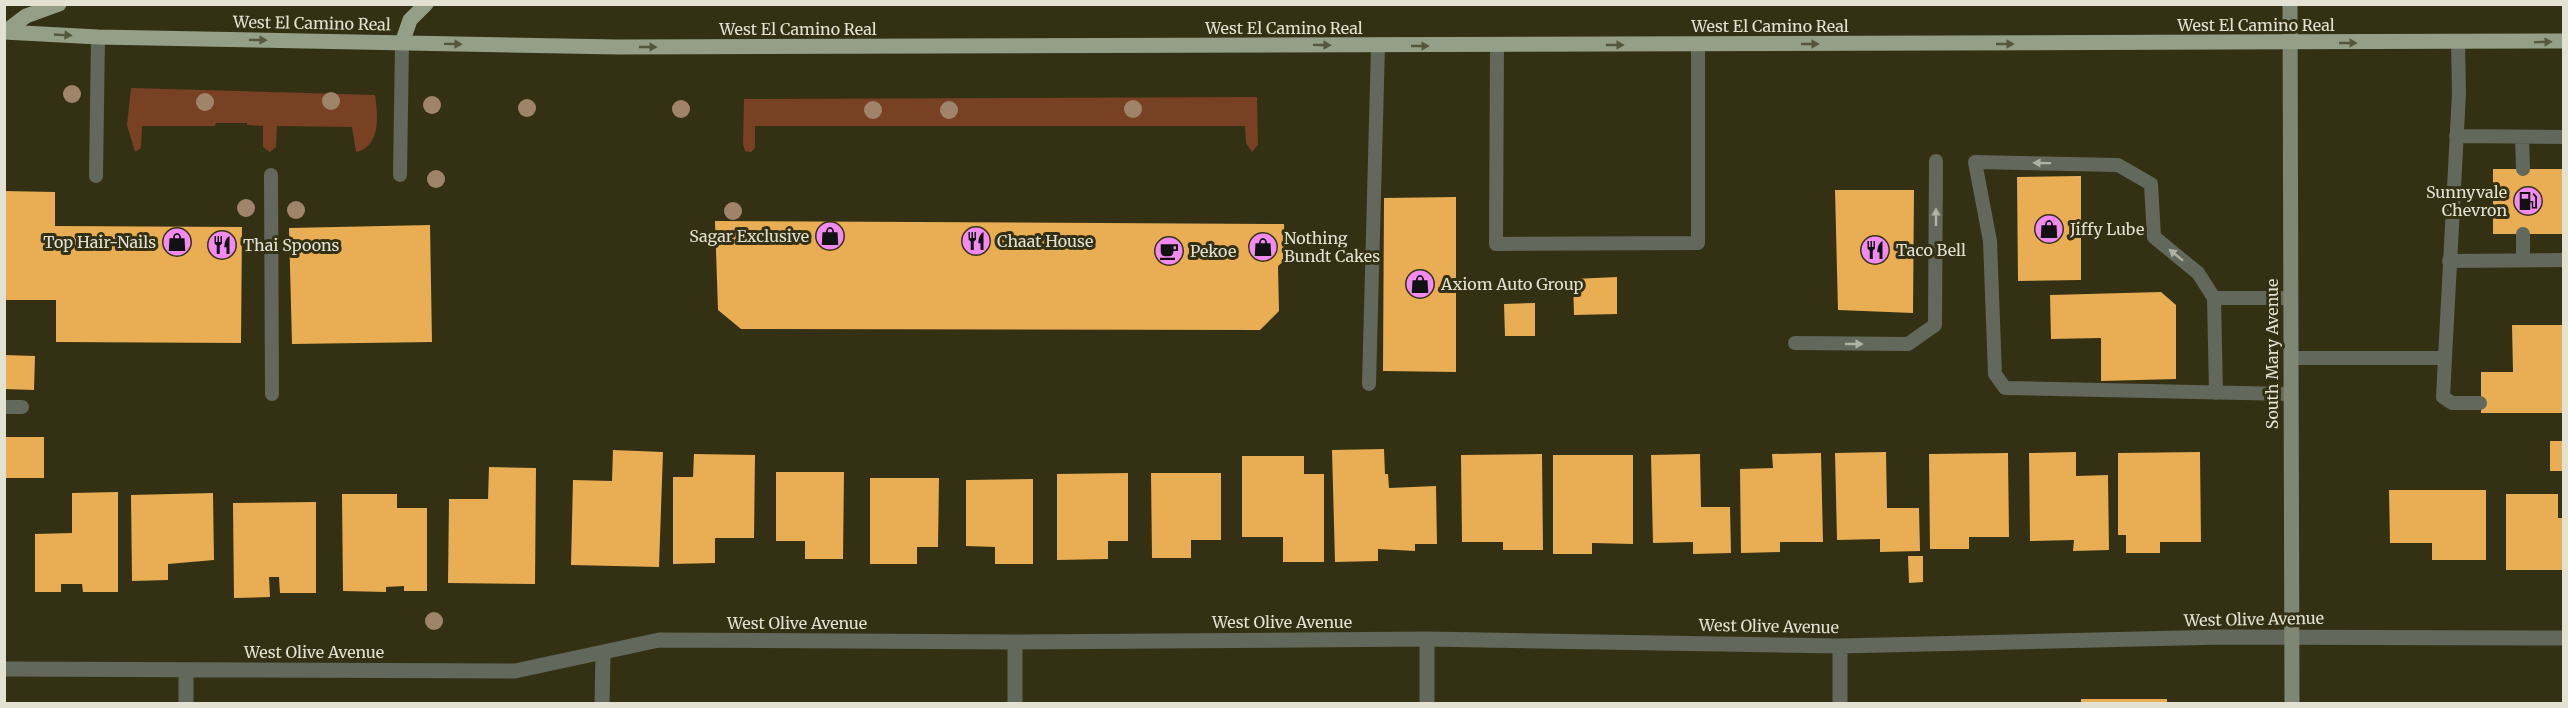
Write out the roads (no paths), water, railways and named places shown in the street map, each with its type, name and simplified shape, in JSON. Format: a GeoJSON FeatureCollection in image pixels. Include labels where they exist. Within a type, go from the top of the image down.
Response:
{"type":"FeatureCollection","features":[{"type":"Feature","properties":{"kind":"main road"},"geometry":{"type":"LineString","coordinates":[[5,32],[26,16],[59,4]]}},
{"type":"Feature","properties":{"kind":"main road"},"geometry":{"type":"LineString","coordinates":[[402,44],[410,20],[426,4]]}},
{"type":"Feature","properties":{"kind":"main road","name":"South Mary Avenue"},"geometry":{"type":"LineString","coordinates":[[2290,4],[2292,704]]}},
{"type":"Feature","properties":{"kind":"main road","name":"West El Camino Real"},"geometry":{"type":"LineString","coordinates":[[5,32],[98,37],[618,47],[2564,41]]}},
{"type":"Feature","properties":{"kind":"street","name":"West Olive Avenue"},"geometry":{"type":"LineString","coordinates":[[4,669],[515,671],[603,654],[659,640],[1015,642],[1426,639],[1840,646],[2292,636],[2564,638]]}},
{"type":"Feature","properties":{"kind":"street"},"geometry":{"type":"LineString","coordinates":[[1426,639],[1427,704]]}},
{"type":"Feature","properties":{"kind":"street"},"geometry":{"type":"LineString","coordinates":[[1015,642],[1015,704]]}},
{"type":"Feature","properties":{"kind":"street"},"geometry":{"type":"LineString","coordinates":[[1840,646],[1840,704]]}},
{"type":"Feature","properties":{"kind":"street"},"geometry":{"type":"LineString","coordinates":[[602,704],[603,654]]}},
{"type":"Feature","properties":{"kind":"street"},"geometry":{"type":"LineString","coordinates":[[186,670],[186,704]]}},
{"type":"Feature","properties":{"kind":"lane"},"geometry":{"type":"LineString","coordinates":[[96,176],[98,37]]}},
{"type":"Feature","properties":{"kind":"lane"},"geometry":{"type":"LineString","coordinates":[[2458,43],[2456,136],[2443,397],[2452,403],[2480,403]]}},
{"type":"Feature","properties":{"kind":"lane"},"geometry":{"type":"LineString","coordinates":[[399,175],[402,44]]}},
{"type":"Feature","properties":{"kind":"lane"},"geometry":{"type":"LineString","coordinates":[[1497,46],[1496,244],[1698,243],[1698,45]]}},
{"type":"Feature","properties":{"kind":"lane"},"geometry":{"type":"LineString","coordinates":[[1369,384],[1378,46]]}},
{"type":"Feature","properties":{"kind":"lane"},"geometry":{"type":"LineString","coordinates":[[2456,136],[2564,137]]}},
{"type":"Feature","properties":{"kind":"lane"},"geometry":{"type":"LineString","coordinates":[[2522,137],[2523,169]]}},
{"type":"Feature","properties":{"kind":"lane"},"geometry":{"type":"LineString","coordinates":[[1795,344],[1908,344],[1935,325],[1936,161]]}},
{"type":"Feature","properties":{"kind":"lane"},"geometry":{"type":"LineString","coordinates":[[2216,393],[2214,298],[2198,273],[2154,237],[2151,184],[2118,165],[1975,162],[1990,241],[1995,374],[2005,388],[2216,393],[2291,394]]}},
{"type":"Feature","properties":{"kind":"lane"},"geometry":{"type":"LineString","coordinates":[[271,175],[272,394]]}},
{"type":"Feature","properties":{"kind":"lane"},"geometry":{"type":"LineString","coordinates":[[2523,234],[2523,260]]}},
{"type":"Feature","properties":{"kind":"lane"},"geometry":{"type":"LineString","coordinates":[[2449,261],[2564,260]]}},
{"type":"Feature","properties":{"kind":"lane"},"geometry":{"type":"LineString","coordinates":[[2214,298],[2290,298]]}},
{"type":"Feature","properties":{"kind":"lane"},"geometry":{"type":"LineString","coordinates":[[2290,358],[2445,358]]}},
{"type":"Feature","properties":{"kind":"lane"},"geometry":{"type":"LineString","coordinates":[[4,407],[22,407]]}},
{"type":"Feature","properties":{"kind":"place","name":"Sunnyvale Chevron"},"geometry":{"type":"Point","coordinates":[2528,201]}},
{"type":"Feature","properties":{"kind":"place","name":"Jiffy Lube"},"geometry":{"type":"Point","coordinates":[2049,229]}},
{"type":"Feature","properties":{"kind":"place","name":"Sagar Exclusive"},"geometry":{"type":"Point","coordinates":[830,236]}},
{"type":"Feature","properties":{"kind":"place","name":"Chaat House"},"geometry":{"type":"Point","coordinates":[976,241]}},
{"type":"Feature","properties":{"kind":"place","name":"Top Hair-Nails"},"geometry":{"type":"Point","coordinates":[177,242]}},
{"type":"Feature","properties":{"kind":"place","name":"Thai Spoons"},"geometry":{"type":"Point","coordinates":[222,245]}},
{"type":"Feature","properties":{"kind":"place","name":"Nothing Bundt Cakes"},"geometry":{"type":"Point","coordinates":[1263,247]}},
{"type":"Feature","properties":{"kind":"place","name":"Taco Bell"},"geometry":{"type":"Point","coordinates":[1875,250]}},
{"type":"Feature","properties":{"kind":"place","name":"Pekoe"},"geometry":{"type":"Point","coordinates":[1169,251]}},
{"type":"Feature","properties":{"kind":"place","name":"Axiom Auto Group"},"geometry":{"type":"Point","coordinates":[1420,284]}}]}
